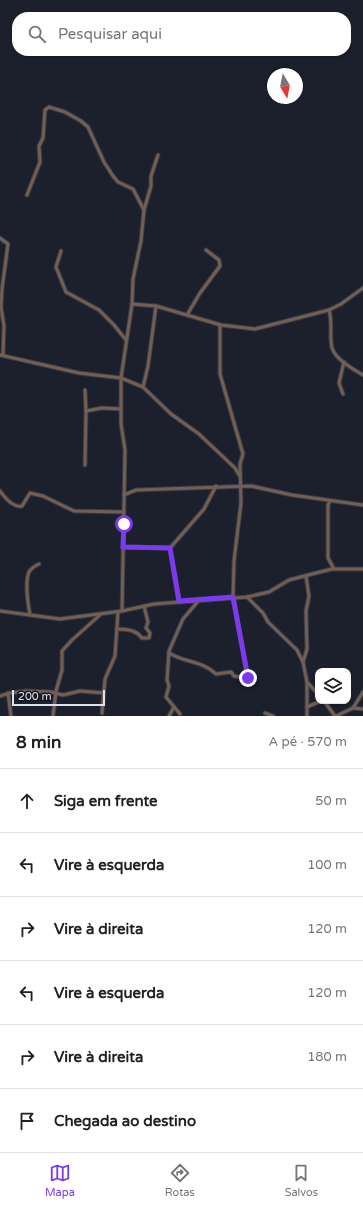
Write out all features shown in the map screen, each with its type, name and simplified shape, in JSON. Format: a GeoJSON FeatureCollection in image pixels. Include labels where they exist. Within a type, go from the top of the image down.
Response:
{"type":"FeatureCollection","features":[{"type":"Feature","properties":{"kind":"street"},"geometry":{"type":"LineString","coordinates":[[27,195],[40,162],[39,146],[43,138],[45,110],[48,107],[65,112],[81,121],[88,127],[104,162],[113,176],[118,182],[133,189],[144,210]]}},
{"type":"Feature","properties":{"kind":"street"},"geometry":{"type":"LineString","coordinates":[[102,713],[105,679],[115,656],[120,612],[125,450],[121,424],[121,378],[132,304],[133,279],[141,241],[144,210],[158,155]]}},
{"type":"Feature","properties":{"kind":"street"},"geometry":{"type":"LineString","coordinates":[[0,238],[8,244],[2,289],[1,307],[4,326],[1,355],[79,373],[121,378],[143,386],[171,414],[199,434],[235,468],[240,476]]}},
{"type":"Feature","properties":{"kind":"street"},"geometry":{"type":"LineString","coordinates":[[187,315],[200,292],[220,266],[219,260],[206,250]]}},
{"type":"Feature","properties":{"kind":"street"},"geometry":{"type":"LineString","coordinates":[[61,251],[56,267],[66,292],[99,310],[126,340]]}},
{"type":"Feature","properties":{"kind":"street"},"geometry":{"type":"LineString","coordinates":[[132,304],[156,306],[220,325],[255,329],[329,310],[341,304],[363,288]]}},
{"type":"Feature","properties":{"kind":"street"},"geometry":{"type":"LineString","coordinates":[[143,386],[148,366],[156,306]]}},
{"type":"Feature","properties":{"kind":"street"},"geometry":{"type":"LineString","coordinates":[[329,310],[332,318],[332,348],[336,356],[363,376]]}},
{"type":"Feature","properties":{"kind":"street"},"geometry":{"type":"LineString","coordinates":[[169,653],[178,658],[207,666],[216,674],[231,672],[234,676],[248,678],[233,597],[241,485],[240,464],[243,454],[220,374],[220,325]]}},
{"type":"Feature","properties":{"kind":"street"},"geometry":{"type":"LineString","coordinates":[[343,394],[339,383],[344,362]]}},
{"type":"Feature","properties":{"kind":"street"},"geometry":{"type":"LineString","coordinates":[[84,390],[86,411],[85,465]]}},
{"type":"Feature","properties":{"kind":"street"},"geometry":{"type":"LineString","coordinates":[[86,411],[102,408],[121,409]]}},
{"type":"Feature","properties":{"kind":"street"},"geometry":{"type":"LineString","coordinates":[[124,495],[136,490],[241,485],[272,489],[292,495],[363,505]]}},
{"type":"Feature","properties":{"kind":"street"},"geometry":{"type":"LineString","coordinates":[[170,548],[204,509],[216,486]]}},
{"type":"Feature","properties":{"kind":"street"},"geometry":{"type":"LineString","coordinates":[[0,492],[8,501],[18,506],[22,506],[30,493],[50,499],[72,510],[124,512]]}},
{"type":"Feature","properties":{"kind":"street"},"geometry":{"type":"LineString","coordinates":[[330,501],[328,512],[328,558],[334,569]]}},
{"type":"Feature","properties":{"kind":"street"},"geometry":{"type":"LineString","coordinates":[[123,547],[170,548]]}},
{"type":"Feature","properties":{"kind":"street"},"geometry":{"type":"LineString","coordinates":[[170,548],[179,601]]}},
{"type":"Feature","properties":{"kind":"street"},"geometry":{"type":"LineString","coordinates":[[30,615],[27,597],[28,576],[33,568],[39,564]]}},
{"type":"Feature","properties":{"kind":"street"},"geometry":{"type":"LineString","coordinates":[[0,611],[60,619],[120,612],[144,606],[179,601],[247,596],[269,592],[289,580],[334,569],[363,569]]}},
{"type":"Feature","properties":{"kind":"street"},"geometry":{"type":"LineString","coordinates":[[303,662],[307,649],[306,611],[309,596],[306,576]]}},
{"type":"Feature","properties":{"kind":"street"},"geometry":{"type":"LineString","coordinates":[[247,596],[268,622],[297,650],[303,662],[307,682],[307,716]]}},
{"type":"Feature","properties":{"kind":"street"},"geometry":{"type":"LineString","coordinates":[[180,714],[166,697],[169,686],[167,680],[169,653],[183,619],[200,599]]}},
{"type":"Feature","properties":{"kind":"street"},"geometry":{"type":"LineString","coordinates":[[117,629],[138,632],[142,638],[148,638],[150,633],[146,628],[148,622],[144,606]]}},
{"type":"Feature","properties":{"kind":"street"},"geometry":{"type":"LineString","coordinates":[[53,716],[56,693],[62,670],[62,651],[101,614]]}},
{"type":"Feature","properties":{"kind":"street"},"geometry":{"type":"LineString","coordinates":[[307,682],[315,691]]}},
{"type":"Feature","properties":{"kind":"street"},"geometry":{"type":"LineString","coordinates":[[0,696],[8,693],[26,691],[56,693],[63,695],[80,691],[104,693]]}},
{"type":"Feature","properties":{"kind":"street"},"geometry":{"type":"LineString","coordinates":[[353,708],[363,692]]}},
{"type":"Feature","properties":{"kind":"street"},"geometry":{"type":"LineString","coordinates":[[8,693],[11,716]]}},
{"type":"Feature","properties":{"kind":"street"},"geometry":{"type":"LineString","coordinates":[[307,707],[315,704]]}},
{"type":"Feature","properties":{"kind":"street"},"geometry":{"type":"LineString","coordinates":[[325,704],[335,716],[353,708],[363,709]]}},
{"type":"Feature","properties":{"kind":"street"},"geometry":{"type":"LineString","coordinates":[[169,716],[174,707]]}},
{"type":"Feature","properties":{"kind":"street"},"geometry":{"type":"LineString","coordinates":[[265,713],[273,716]]}},
{"type":"Feature","properties":{"kind":"route"},"geometry":{"type":"LineString","coordinates":[[124,524],[123,547],[170,548],[179,601],[233,597],[248,678]]}}]}
